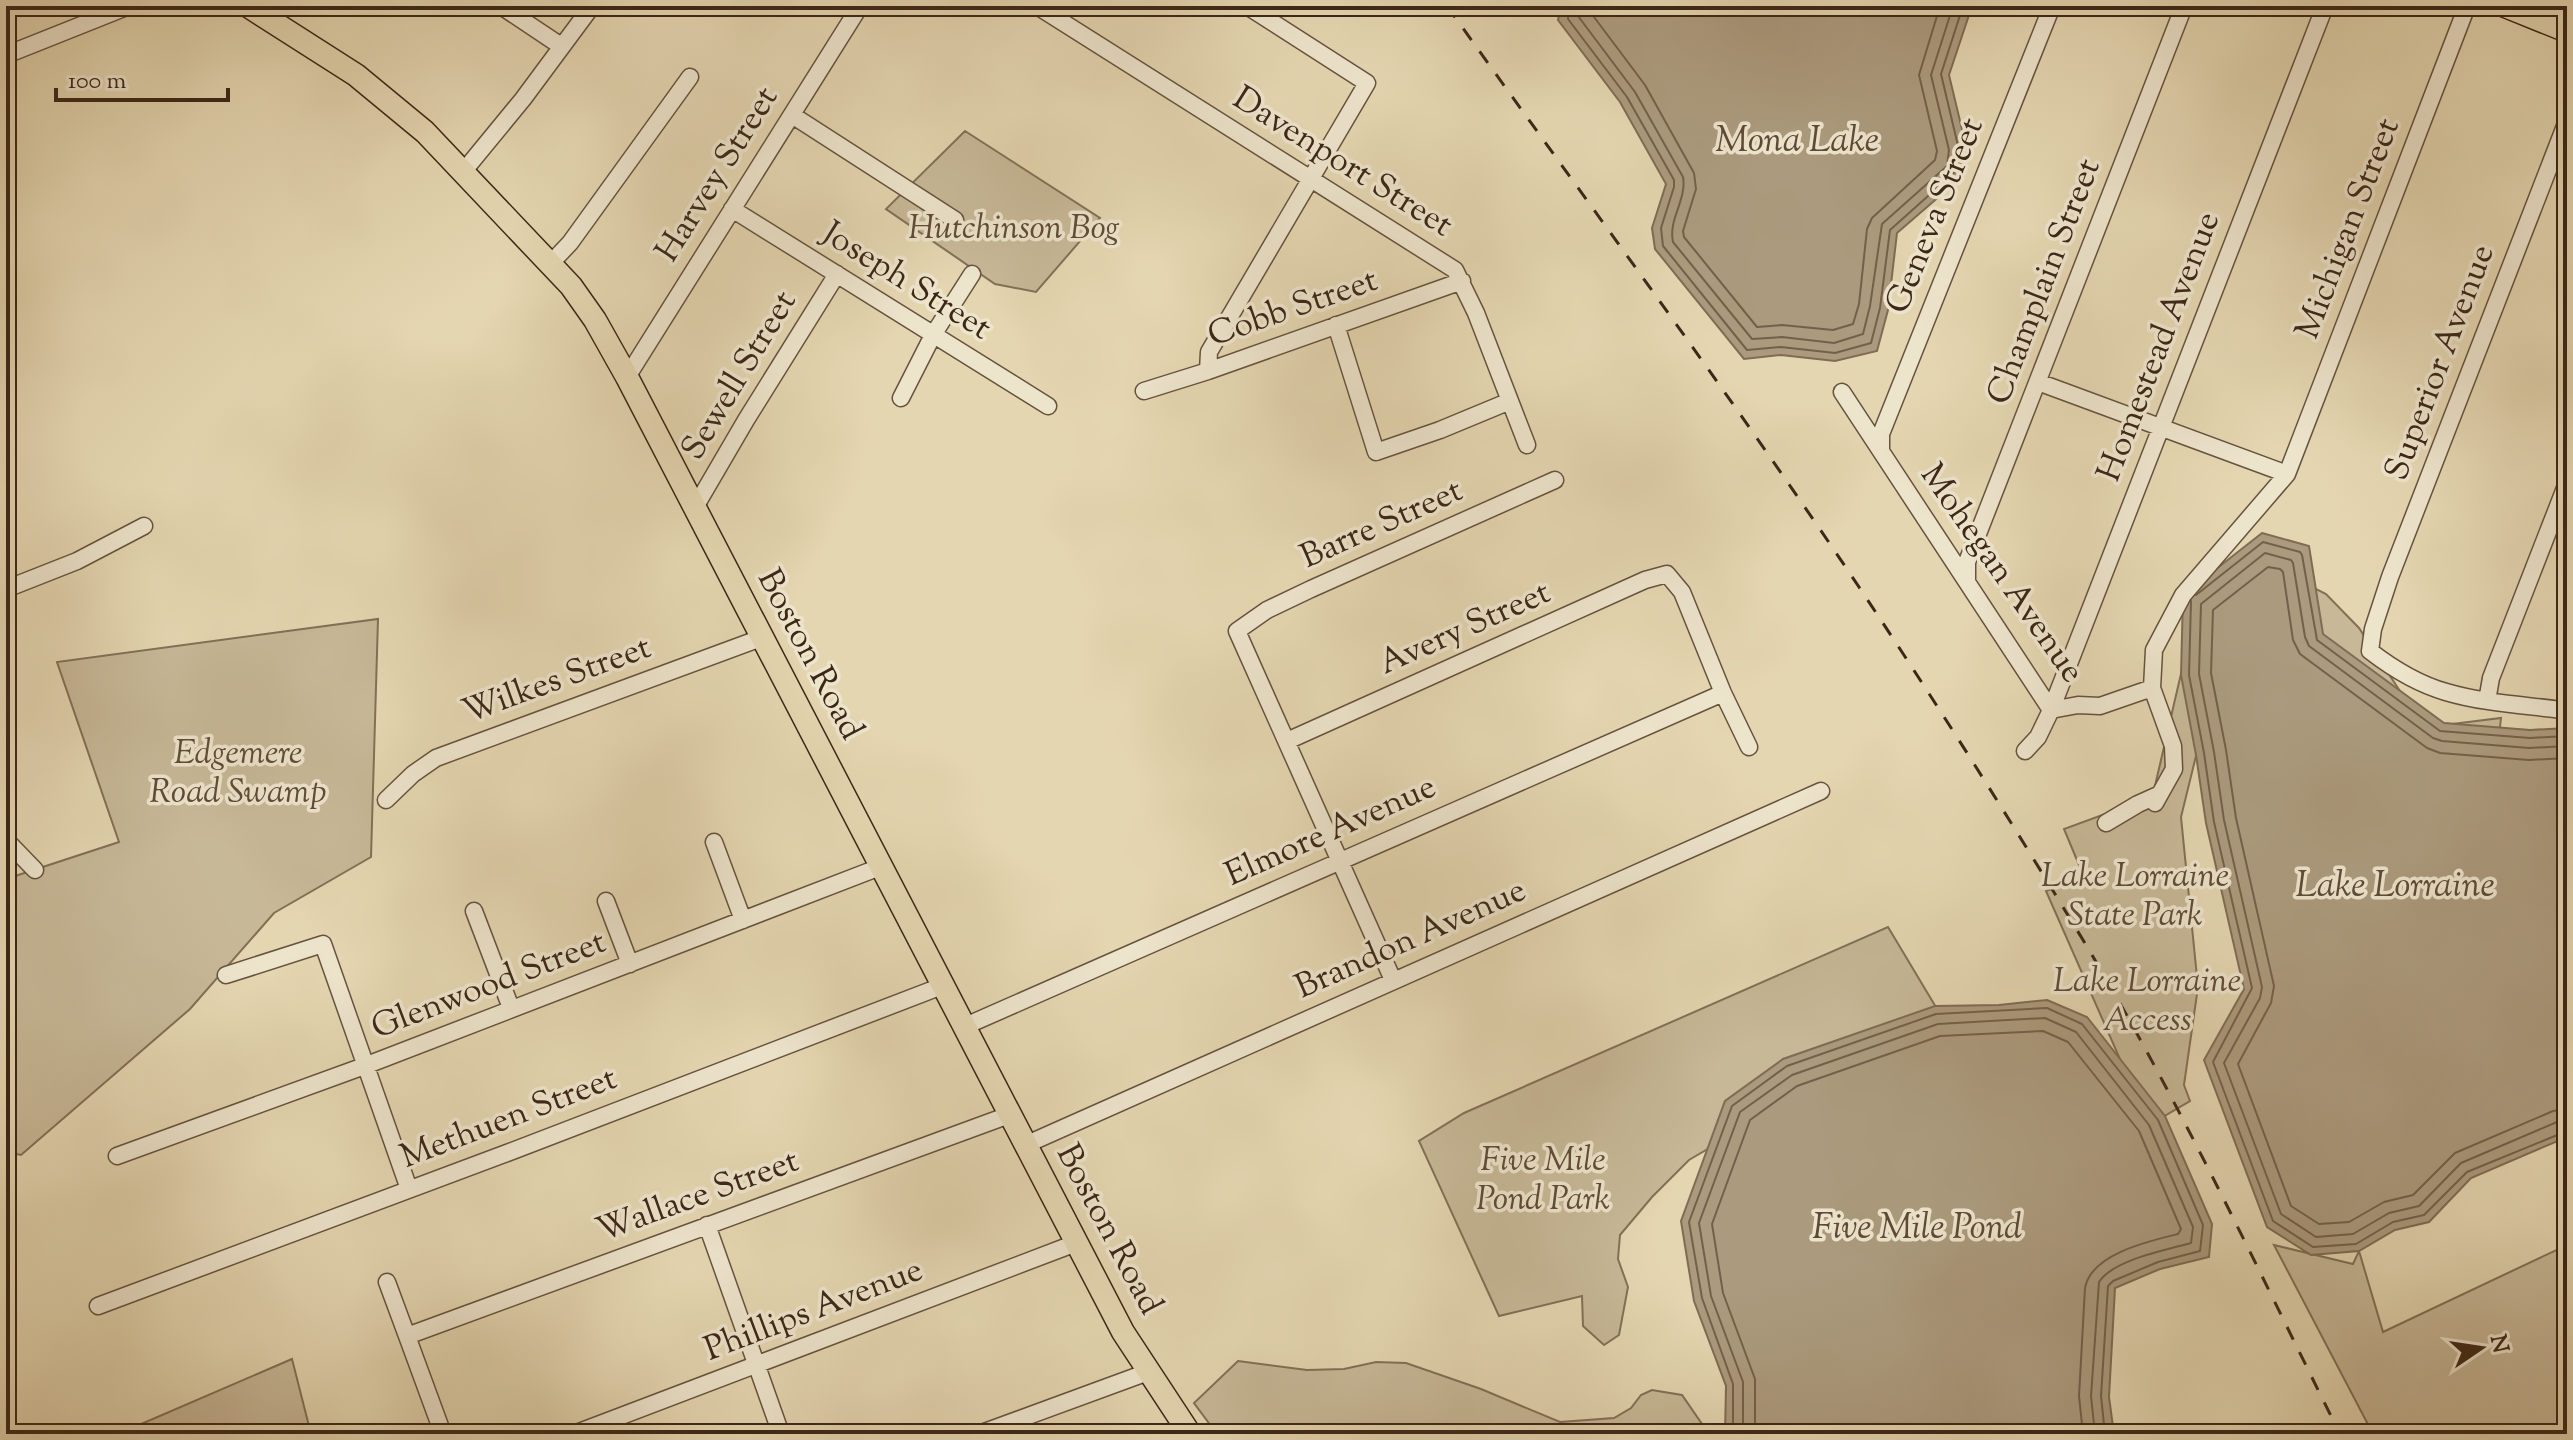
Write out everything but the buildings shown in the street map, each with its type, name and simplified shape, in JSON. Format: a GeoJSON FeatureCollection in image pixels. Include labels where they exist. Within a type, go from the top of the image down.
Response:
{"type":"FeatureCollection","features":[{"type":"Feature","properties":{"kind":"main road"},"geometry":{"type":"LineString","coordinates":[[2505,6],[2567,31]]}},
{"type":"Feature","properties":{"kind":"main road","name":"Boston Road"},"geometry":{"type":"LineString","coordinates":[[256,8],[364,82],[425,132],[551,263],[589,310],[627,377],[1123,1332],[1190,1434]]}},
{"type":"Feature","properties":{"kind":"street"},"geometry":{"type":"LineString","coordinates":[[6,55],[129,6]]}},
{"type":"Feature","properties":{"kind":"street"},"geometry":{"type":"LineString","coordinates":[[501,6],[561,46]]}},
{"type":"Feature","properties":{"kind":"street"},"geometry":{"type":"LineString","coordinates":[[463,172],[523,99],[592,6]]}},
{"type":"Feature","properties":{"kind":"street","name":"Harvey Street"},"geometry":{"type":"LineString","coordinates":[[627,377],[860,6]]}},
{"type":"Feature","properties":{"kind":"street","name":"Davenport Street"},"geometry":{"type":"LineString","coordinates":[[1037,6],[1455,270],[1527,445]]}},
{"type":"Feature","properties":{"kind":"street"},"geometry":{"type":"LineString","coordinates":[[1208,371],[1209,352],[1367,83],[1247,6]]}},
{"type":"Feature","properties":{"kind":"street","name":"Geneva Street"},"geometry":{"type":"LineString","coordinates":[[1881,450],[1881,434],[2052,6]]}},
{"type":"Feature","properties":{"kind":"street","name":"Champlain Street"},"geometry":{"type":"LineString","coordinates":[[1967,581],[1967,562],[2184,6]]}},
{"type":"Feature","properties":{"kind":"street","name":"Homestead Avenue"},"geometry":{"type":"LineString","coordinates":[[2025,751],[2038,737],[2051,710],[2325,6]]}},
{"type":"Feature","properties":{"kind":"street","name":"Michigan Street"},"geometry":{"type":"LineString","coordinates":[[2152,688],[2154,650],[2183,595],[2287,474],[2467,6]]}},
{"type":"Feature","properties":{"kind":"street"},"geometry":{"type":"LineString","coordinates":[[551,263],[570,243],[690,77]]}},
{"type":"Feature","properties":{"kind":"street"},"geometry":{"type":"LineString","coordinates":[[792,115],[955,220]]}},
{"type":"Feature","properties":{"kind":"street","name":"Superior Avenue"},"geometry":{"type":"LineString","coordinates":[[2487,701],[2444,692],[2394,669],[2370,651],[2373,629],[2390,577],[2567,121]]}},
{"type":"Feature","properties":{"kind":"street","name":"Joseph Street"},"geometry":{"type":"LineString","coordinates":[[732,209],[1048,406]]}},
{"type":"Feature","properties":{"kind":"street","name":"Sewell Street"},"geometry":{"type":"LineString","coordinates":[[694,509],[837,274]]}},
{"type":"Feature","properties":{"kind":"street"},"geometry":{"type":"LineString","coordinates":[[901,398],[933,335],[972,274]]}},
{"type":"Feature","properties":{"kind":"street","name":"Cobb Street"},"geometry":{"type":"LineString","coordinates":[[1144,391],[1462,281]]}},
{"type":"Feature","properties":{"kind":"street"},"geometry":{"type":"LineString","coordinates":[[1336,325],[1376,452],[1510,401]]}},
{"type":"Feature","properties":{"kind":"street"},"geometry":{"type":"LineString","coordinates":[[2038,382],[2287,474]]}},
{"type":"Feature","properties":{"kind":"street","name":"Mohegan Avenue"},"geometry":{"type":"LineString","coordinates":[[1842,392],[2051,710],[2078,705],[2100,706],[2152,688]]}},
{"type":"Feature","properties":{"kind":"street","name":"Barre Street"},"geometry":{"type":"LineString","coordinates":[[1287,741],[1237,631],[1267,610],[1311,589],[1555,480]]}},
{"type":"Feature","properties":{"kind":"street"},"geometry":{"type":"LineString","coordinates":[[2567,483],[2491,678],[2487,701],[2562,710],[2567,707]]}},
{"type":"Feature","properties":{"kind":"street"},"geometry":{"type":"LineString","coordinates":[[6,589],[77,561],[144,526]]}},
{"type":"Feature","properties":{"kind":"street","name":"Avery Street"},"geometry":{"type":"LineString","coordinates":[[1287,741],[1645,580],[1667,574],[1682,592],[1723,693]]}},
{"type":"Feature","properties":{"kind":"street","name":"Wilkes Street"},"geometry":{"type":"LineString","coordinates":[[386,800],[413,774],[436,758],[761,638]]}},
{"type":"Feature","properties":{"kind":"street"},"geometry":{"type":"LineString","coordinates":[[2106,823],[2138,804],[2157,799],[2174,769],[2173,746],[2152,688]]}},
{"type":"Feature","properties":{"kind":"street"},"geometry":{"type":"LineString","coordinates":[[1723,693],[1749,747]]}},
{"type":"Feature","properties":{"kind":"street","name":"Elmore Avenue"},"geometry":{"type":"LineString","coordinates":[[963,1027],[1723,693]]}},
{"type":"Feature","properties":{"kind":"street"},"geometry":{"type":"LineString","coordinates":[[1287,741],[1393,980]]}},
{"type":"Feature","properties":{"kind":"street","name":"Brandon Avenue"},"geometry":{"type":"LineString","coordinates":[[1025,1145],[1821,791]]}},
{"type":"Feature","properties":{"kind":"street"},"geometry":{"type":"LineString","coordinates":[[6,840],[35,870]]}},
{"type":"Feature","properties":{"kind":"street"},"geometry":{"type":"LineString","coordinates":[[714,842],[743,920]]}},
{"type":"Feature","properties":{"kind":"street","name":"Glenwood Street"},"geometry":{"type":"LineString","coordinates":[[117,1156],[367,1065],[880,867]]}},
{"type":"Feature","properties":{"kind":"street"},"geometry":{"type":"LineString","coordinates":[[606,901],[630,964]]}},
{"type":"Feature","properties":{"kind":"street"},"geometry":{"type":"LineString","coordinates":[[474,911],[511,1008]]}},
{"type":"Feature","properties":{"kind":"street"},"geometry":{"type":"LineString","coordinates":[[226,975],[323,944],[409,1189]]}},
{"type":"Feature","properties":{"kind":"street","name":"Methuen Street"},"geometry":{"type":"LineString","coordinates":[[98,1306],[942,986]]}},
{"type":"Feature","properties":{"kind":"street","name":"Wallace Street"},"geometry":{"type":"LineString","coordinates":[[410,1344],[707,1225],[1009,1115]]}},
{"type":"Feature","properties":{"kind":"street"},"geometry":{"type":"LineString","coordinates":[[707,1225],[781,1434]]}},
{"type":"Feature","properties":{"kind":"street","name":"Phillips Avenue"},"geometry":{"type":"LineString","coordinates":[[574,1434],[1076,1243]]}},
{"type":"Feature","properties":{"kind":"street"},"geometry":{"type":"LineString","coordinates":[[387,1282],[443,1434]]}},
{"type":"Feature","properties":{"kind":"street"},"geometry":{"type":"LineString","coordinates":[[979,1434],[1148,1372]]}},
{"type":"Feature","properties":{"kind":"green space","name":"Hutchinson Bog"},"geometry":{"type":"Polygon","coordinates":[[[965,131],[1100,218],[1036,292],[995,284],[886,209],[965,131]]]}},
{"type":"Feature","properties":{"kind":"green space","name":"Lake Lorraine State Park"},"geometry":{"type":"Polygon","coordinates":[[[2206,566],[2275,568],[2326,594],[2359,628],[2420,722],[2452,724],[2501,718],[2497,753],[2450,759],[2409,756],[2323,634],[2275,593],[2236,593],[2181,817],[2198,987],[2184,1085],[2190,1101],[2149,1125],[2046,891],[2084,877],[2064,829],[2124,807],[2151,803],[2206,566]]]}},
{"type":"Feature","properties":{"kind":"green space","name":"Edgemere Road Swamp"},"geometry":{"type":"Polygon","coordinates":[[[378,619],[371,857],[274,913],[190,1009],[21,1155],[6,1152],[6,879],[119,842],[57,662],[378,619]]]}},
{"type":"Feature","properties":{"kind":"green space","name":"Five Mile Pond Park"},"geometry":{"type":"Polygon","coordinates":[[[1888,927],[1982,1084],[1742,1129],[1689,1160],[1620,1235],[1618,1259],[1628,1287],[1619,1335],[1604,1345],[1583,1326],[1582,1296],[1499,1316],[1419,1141],[1464,1113],[1888,927]]]}},
{"type":"Feature","properties":{"kind":"green space"},"geometry":{"type":"Polygon","coordinates":[[[2274,1245],[2353,1264],[2359,1251],[2383,1332],[2567,1245],[2567,1434],[2373,1434],[2274,1245]]]}},
{"type":"Feature","properties":{"kind":"green space"},"geometry":{"type":"Polygon","coordinates":[[[292,1359],[311,1434],[118,1434],[292,1359]]]}},
{"type":"Feature","properties":{"kind":"green space"},"geometry":{"type":"Polygon","coordinates":[[[1238,1361],[1307,1370],[1344,1369],[1376,1362],[1406,1363],[1481,1389],[1560,1422],[1614,1418],[1631,1408],[1641,1395],[1652,1390],[1682,1395],[1702,1424],[1705,1434],[1217,1434],[1194,1403],[1238,1361]]]}},
{"type":"Feature","properties":{"kind":"water","name":"Mona Lake"},"geometry":{"type":"Polygon","coordinates":[[[1561,6],[1972,6],[1949,75],[1967,150],[1964,175],[1897,233],[1888,310],[1877,351],[1835,361],[1781,355],[1744,359],[1655,249],[1652,228],[1666,184],[1620,102],[1558,20],[1561,6]]]}},
{"type":"Feature","properties":{"kind":"water","name":"Lake Lorraine"},"geometry":{"type":"Polygon","coordinates":[[[2262,533],[2309,546],[2323,634],[2444,723],[2530,730],[2567,728],[2567,1137],[2471,1178],[2429,1222],[2395,1230],[2359,1251],[2311,1255],[2267,1227],[2204,1060],[2244,989],[2206,823],[2181,675],[2183,595],[2262,533]]]}},
{"type":"Feature","properties":{"kind":"water","name":"Five Mile Pond"},"geometry":{"type":"Polygon","coordinates":[[[2047,1000],[2087,1017],[2165,1116],[2212,1224],[2209,1257],[2160,1269],[2115,1288],[2109,1397],[2114,1434],[1725,1434],[1726,1386],[1694,1301],[1681,1221],[1725,1101],[1783,1059],[1935,1006],[1999,1005],[2047,1000]]]}},
{"type":"Feature","properties":{"kind":"railway"},"geometry":{"type":"LineString","coordinates":[[1447,6],[1809,513],[2003,809],[2121,1004],[2154,1065],[2340,1434]]}},
{"type":"Feature","properties":{"kind":"park label","name":"Lake Lorraine Access"},"geometry":{"type":"Point","coordinates":[2147,1002]}}]}
